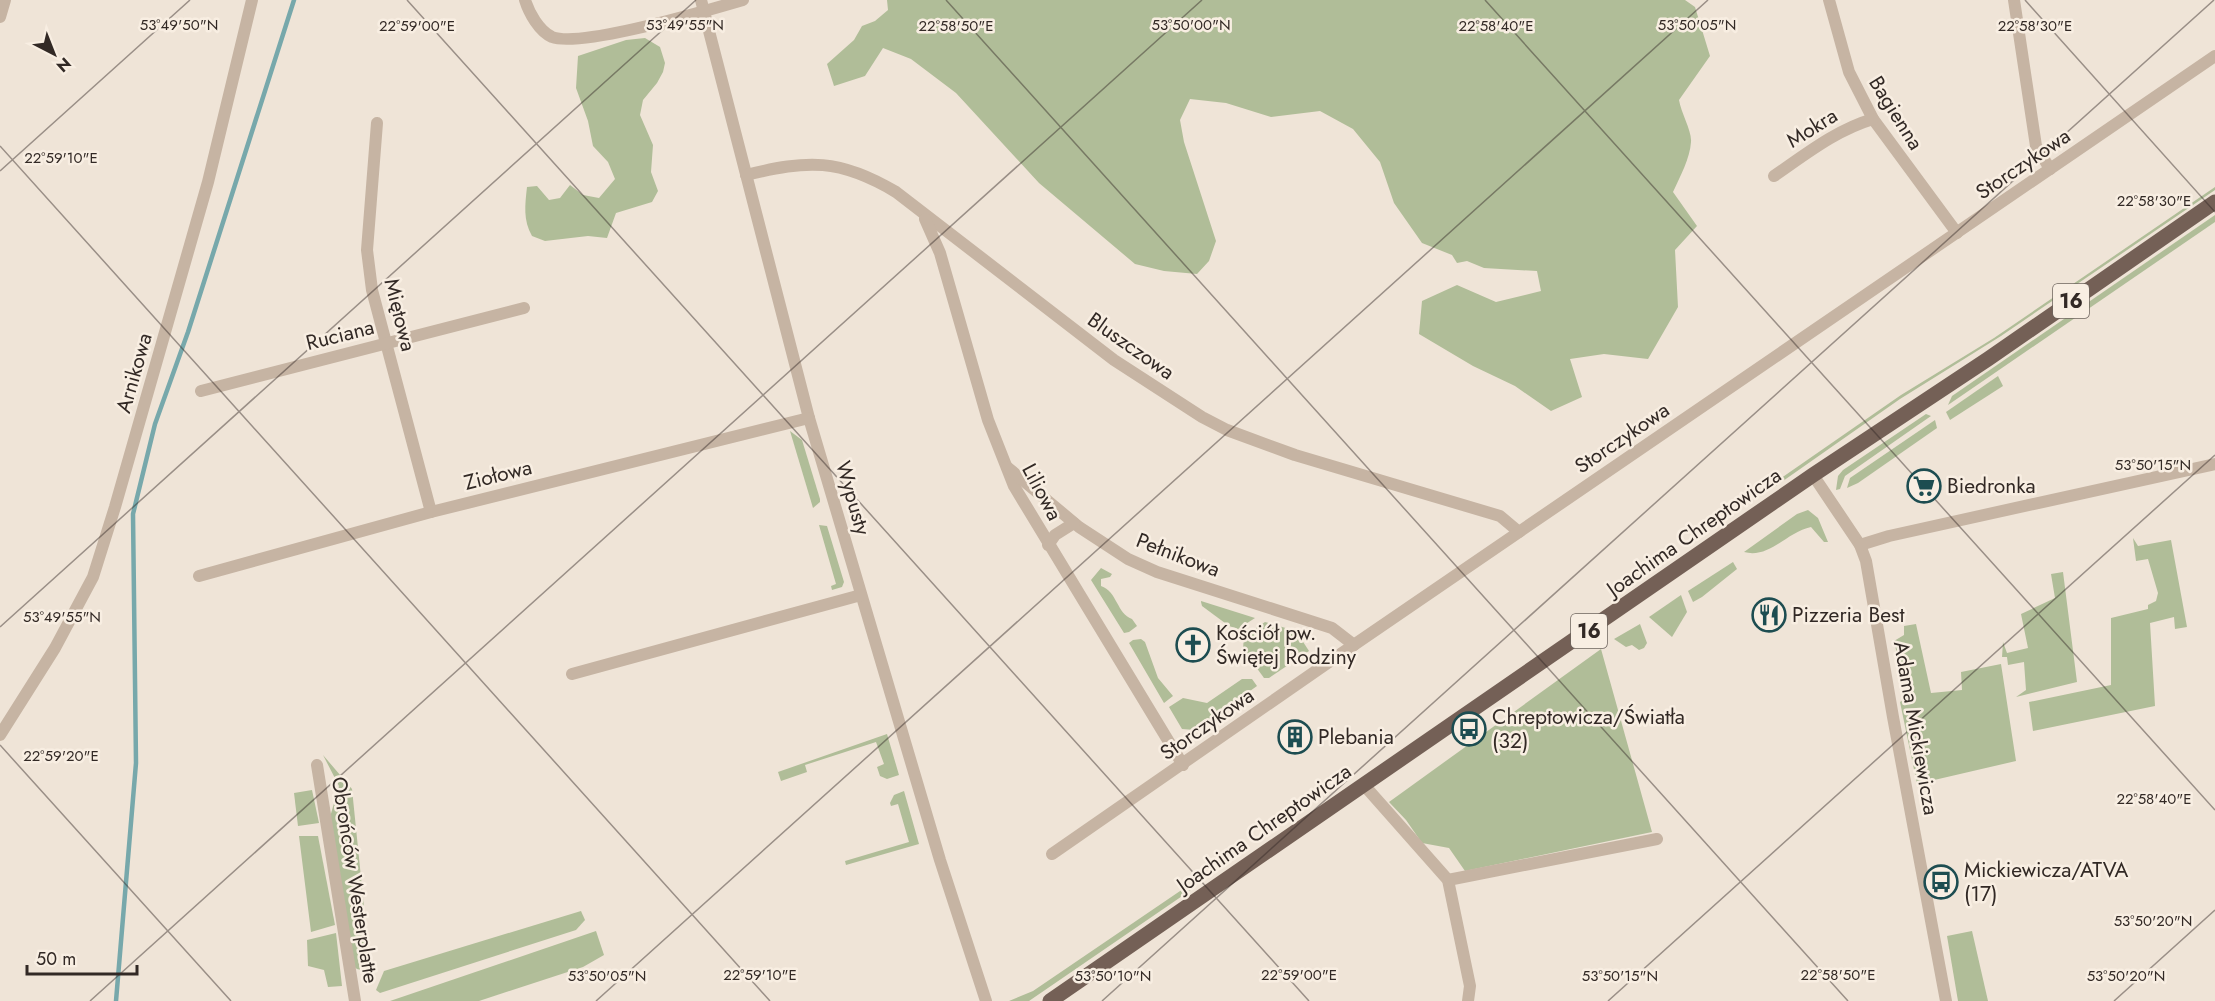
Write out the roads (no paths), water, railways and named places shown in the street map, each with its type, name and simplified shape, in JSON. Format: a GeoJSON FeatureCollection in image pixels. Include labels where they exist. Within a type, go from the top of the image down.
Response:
{"type":"FeatureCollection","features":[{"type":"Feature","properties":{"kind":"main road","name":"Joachima Chreptowicza"},"geometry":{"type":"LineString","coordinates":[[1050,1001],[2215,202]]}},
{"type":"Feature","properties":{"kind":"street"},"geometry":{"type":"LineString","coordinates":[[0,16],[5,0]]}},
{"type":"Feature","properties":{"kind":"street","name":"Arnikowa"},"geometry":{"type":"LineString","coordinates":[[0,735],[55,648],[93,578],[116,507],[208,182],[252,0]]}},
{"type":"Feature","properties":{"kind":"street"},"geometry":{"type":"LineString","coordinates":[[525,0],[538,26],[551,37],[570,38],[596,36],[703,6],[743,0]]}},
{"type":"Feature","properties":{"kind":"street","name":"Bagienna"},"geometry":{"type":"LineString","coordinates":[[1829,0],[1849,72],[1873,119],[1957,233]]}},
{"type":"Feature","properties":{"kind":"street"},"geometry":{"type":"LineString","coordinates":[[2014,0],[2036,146],[2050,169]]}},
{"type":"Feature","properties":{"kind":"street","name":"Wypusty"},"geometry":{"type":"LineString","coordinates":[[703,6],[809,418],[940,860],[986,1001]]}},
{"type":"Feature","properties":{"kind":"street","name":"Storczykowa"},"geometry":{"type":"LineString","coordinates":[[1052,854],[2215,56]]}},
{"type":"Feature","properties":{"kind":"street","name":"Mokra"},"geometry":{"type":"LineString","coordinates":[[1774,176],[1851,125],[1873,119]]}},
{"type":"Feature","properties":{"kind":"street","name":"Miętowa"},"geometry":{"type":"LineString","coordinates":[[377,123],[367,250],[372,290],[431,512]]}},
{"type":"Feature","properties":{"kind":"street","name":"Bluszczowa"},"geometry":{"type":"LineString","coordinates":[[746,175],[784,166],[822,164],[870,176],[896,192],[1114,360],[1202,417],[1227,430],[1295,455],[1500,516],[1519,532]]}},
{"type":"Feature","properties":{"kind":"street","name":"Liliowa"},"geometry":{"type":"LineString","coordinates":[[922,213],[940,253],[988,420],[1014,486],[1183,765]]}},
{"type":"Feature","properties":{"kind":"street","name":"Ruciana"},"geometry":{"type":"LineString","coordinates":[[201,391],[524,308]]}},
{"type":"Feature","properties":{"kind":"street","name":"Ziołowa"},"geometry":{"type":"LineString","coordinates":[[199,576],[431,512],[809,418]]}},
{"type":"Feature","properties":{"kind":"street"},"geometry":{"type":"LineString","coordinates":[[1860,545],[1889,536],[2215,464]]}},
{"type":"Feature","properties":{"kind":"street","name":"Pełnikowa"},"geometry":{"type":"LineString","coordinates":[[1006,466],[1074,523],[1128,559],[1165,574],[1332,628],[1354,645]]}},
{"type":"Feature","properties":{"kind":"street","name":"Adama Mickiewicza"},"geometry":{"type":"LineString","coordinates":[[1813,476],[1860,545],[1866,561],[1946,1001]]}},
{"type":"Feature","properties":{"kind":"street"},"geometry":{"type":"LineString","coordinates":[[1048,545],[1055,535],[1074,523]]}},
{"type":"Feature","properties":{"kind":"street"},"geometry":{"type":"LineString","coordinates":[[572,674],[861,595]]}},
{"type":"Feature","properties":{"kind":"street","name":"Obrońców Westerplatte"},"geometry":{"type":"LineString","coordinates":[[317,765],[355,1001]]}},
{"type":"Feature","properties":{"kind":"street"},"geometry":{"type":"LineString","coordinates":[[1364,785],[1448,880],[1470,986],[1468,1001]]}},
{"type":"Feature","properties":{"kind":"street"},"geometry":{"type":"LineString","coordinates":[[1448,880],[1656,839]]}},
{"type":"Feature","properties":{"kind":"waterway"},"geometry":{"type":"LineString","coordinates":[[116,1001],[136,763],[133,514],[155,424],[188,332],[294,0]]}},
{"type":"Feature","properties":{"kind":"place","name":"Biedronka"},"geometry":{"type":"Point","coordinates":[1924,486]}},
{"type":"Feature","properties":{"kind":"place","name":"Pizzeria Best"},"geometry":{"type":"Point","coordinates":[1769,615]}},
{"type":"Feature","properties":{"kind":"place","name":"Kościół pw. Świętej Rodziny"},"geometry":{"type":"Point","coordinates":[1193,645]}},
{"type":"Feature","properties":{"kind":"place","name":"Chreptowicza/Światła (32)"},"geometry":{"type":"Point","coordinates":[1469,729]}},
{"type":"Feature","properties":{"kind":"place","name":"Plebania"},"geometry":{"type":"Point","coordinates":[1295,737]}},
{"type":"Feature","properties":{"kind":"place","name":"Mickiewicza/ATVA (17)"},"geometry":{"type":"Point","coordinates":[1941,882]}}]}
